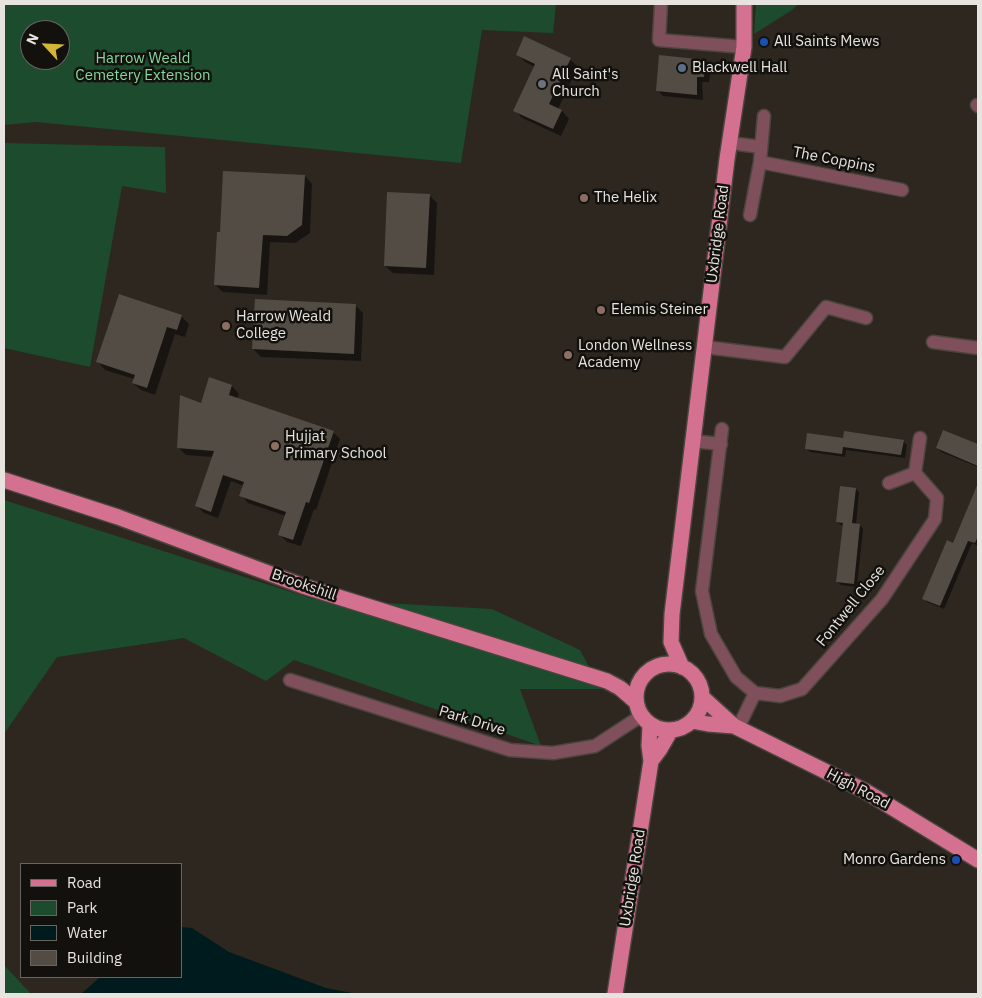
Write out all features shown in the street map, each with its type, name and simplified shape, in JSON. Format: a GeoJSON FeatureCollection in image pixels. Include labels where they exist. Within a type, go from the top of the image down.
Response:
{"type":"FeatureCollection","features":[{"type":"Feature","properties":{"kind":"main road","name":"Uxbridge Road"},"geometry":{"type":"LineString","coordinates":[[682,666],[671,642],[674,586],[730,143],[744,47],[744,4]]}},
{"type":"Feature","properties":{"kind":"main road","name":"Brookshill"},"geometry":{"type":"LineString","coordinates":[[4,480],[118,517],[303,586],[606,681],[620,688],[635,701]]}},
{"type":"Feature","properties":{"kind":"main road","name":"Uxbridge Road"},"geometry":{"type":"LineString","coordinates":[[658,665],[671,642]]}},
{"type":"Feature","properties":{"kind":"main road"},"geometry":{"type":"LineString","coordinates":[[673,663],[682,666],[695,675],[700,686],[702,697],[700,708],[692,721],[682,728],[660,729],[646,721],[635,701],[640,679],[648,670],[658,665],[673,663]]}},
{"type":"Feature","properties":{"kind":"main road","name":"Brookshill"},"geometry":{"type":"LineString","coordinates":[[606,681],[622,682],[640,679]]}},
{"type":"Feature","properties":{"kind":"main road","name":"High Road"},"geometry":{"type":"LineString","coordinates":[[702,697],[736,727],[865,791],[978,860]]}},
{"type":"Feature","properties":{"kind":"main road","name":"Uxbridge Road"},"geometry":{"type":"LineString","coordinates":[[615,994],[651,761],[646,721]]}},
{"type":"Feature","properties":{"kind":"main road","name":"High Road"},"geometry":{"type":"LineString","coordinates":[[692,721],[736,727]]}},
{"type":"Feature","properties":{"kind":"main road","name":"Uxbridge Road"},"geometry":{"type":"LineString","coordinates":[[651,761],[671,730]]}},
{"type":"Feature","properties":{"kind":"street"},"geometry":{"type":"LineString","coordinates":[[661,4],[658,40],[744,47]]}},
{"type":"Feature","properties":{"kind":"street"},"geometry":{"type":"LineString","coordinates":[[750,215],[760,162],[764,116]]}},
{"type":"Feature","properties":{"kind":"street"},"geometry":{"type":"LineString","coordinates":[[730,143],[761,147]]}},
{"type":"Feature","properties":{"kind":"street","name":"The Coppins"},"geometry":{"type":"LineString","coordinates":[[760,162],[902,190]]}},
{"type":"Feature","properties":{"kind":"street"},"geometry":{"type":"LineString","coordinates":[[705,347],[785,357],[826,307],[866,318]]}},
{"type":"Feature","properties":{"kind":"street"},"geometry":{"type":"LineString","coordinates":[[933,342],[978,348]]}},
{"type":"Feature","properties":{"kind":"street"},"geometry":{"type":"LineString","coordinates":[[722,428],[702,592],[711,634],[736,677],[755,693],[736,727]]}},
{"type":"Feature","properties":{"kind":"street"},"geometry":{"type":"LineString","coordinates":[[889,483],[915,473],[920,438]]}},
{"type":"Feature","properties":{"kind":"street"},"geometry":{"type":"LineString","coordinates":[[692,441],[720,444]]}},
{"type":"Feature","properties":{"kind":"street","name":"Fontwell Close"},"geometry":{"type":"LineString","coordinates":[[755,693],[780,696],[802,689],[882,599],[935,519],[937,498],[915,473]]}},
{"type":"Feature","properties":{"kind":"street","name":"Park Drive"},"geometry":{"type":"LineString","coordinates":[[290,680],[510,750],[553,753],[594,746],[646,721]]}},
{"type":"Feature","properties":{"kind":"green space","name":"Harrow Weald Cemetery Extension"},"geometry":{"type":"Polygon","coordinates":[[[4,4],[556,4],[553,33],[482,30],[461,163],[36,122],[4,125],[4,4]]]}},
{"type":"Feature","properties":{"kind":"green space"},"geometry":{"type":"Polygon","coordinates":[[[756,4],[798,4],[792,10],[754,34],[756,4]]]}},
{"type":"Feature","properties":{"kind":"green space"},"geometry":{"type":"Polygon","coordinates":[[[4,143],[165,147],[166,193],[122,186],[90,367],[4,348],[4,143]]]}},
{"type":"Feature","properties":{"kind":"green space"},"geometry":{"type":"Polygon","coordinates":[[[4,500],[313,599],[492,609],[580,650],[601,689],[520,689],[541,746],[294,660],[266,681],[184,638],[57,657],[4,734],[4,500]]]}},
{"type":"Feature","properties":{"kind":"green space"},"geometry":{"type":"Polygon","coordinates":[[[4,965],[31,994],[4,994],[4,965]]]}},
{"type":"Feature","properties":{"kind":"water"},"geometry":{"type":"Polygon","coordinates":[[[182,927],[192,928],[229,952],[326,988],[357,994],[81,994],[99,978],[182,978],[182,927]]]}},
{"type":"Feature","properties":{"kind":"building","name":"All Saint's Church"},"geometry":{"type":"Polygon","coordinates":[[[524,36],[571,58],[549,104],[562,110],[553,129],[513,111],[535,64],[516,55],[524,36]]]}},
{"type":"Feature","properties":{"kind":"building","name":"Blackwell Hall"},"geometry":{"type":"Polygon","coordinates":[[[659,55],[706,60],[704,77],[697,77],[697,95],[656,91],[659,55]]]}},
{"type":"Feature","properties":{"kind":"building"},"geometry":{"type":"Polygon","coordinates":[[[223,171],[305,175],[302,225],[287,236],[263,235],[259,288],[214,285],[217,232],[220,232],[223,171]]]}},
{"type":"Feature","properties":{"kind":"building"},"geometry":{"type":"Polygon","coordinates":[[[387,192],[430,194],[426,268],[384,266],[387,192]]]}},
{"type":"Feature","properties":{"kind":"building"},"geometry":{"type":"Polygon","coordinates":[[[119,294],[182,315],[177,330],[167,327],[147,388],[132,383],[135,375],[96,362],[119,294]]]}},
{"type":"Feature","properties":{"kind":"building"},"geometry":{"type":"Polygon","coordinates":[[[255,299],[356,304],[354,354],[252,349],[255,299]]]}},
{"type":"Feature","properties":{"kind":"building"},"geometry":{"type":"Polygon","coordinates":[[[209,377],[232,385],[229,395],[334,431],[309,503],[306,502],[293,540],[278,535],[286,512],[239,496],[244,482],[223,475],[211,512],[195,506],[214,451],[177,448],[180,395],[201,403],[209,377]]]}},
{"type":"Feature","properties":{"kind":"building"},"geometry":{"type":"Polygon","coordinates":[[[943,430],[978,444],[978,466],[936,448],[943,430]]]}},
{"type":"Feature","properties":{"kind":"building"},"geometry":{"type":"Polygon","coordinates":[[[844,431],[904,440],[901,455],[843,447],[842,454],[805,449],[807,433],[843,438],[844,431]]]}},
{"type":"Feature","properties":{"kind":"building"},"geometry":{"type":"Polygon","coordinates":[[[978,483],[978,536],[975,543],[968,541],[940,606],[922,599],[947,540],[953,543],[978,483]]]}},
{"type":"Feature","properties":{"kind":"building"},"geometry":{"type":"Polygon","coordinates":[[[840,486],[856,488],[852,523],[860,524],[854,584],[836,582],[843,523],[836,522],[840,486]]]}},
{"type":"Feature","properties":{"kind":"place","name":"All Saints Mews"},"geometry":{"type":"Point","coordinates":[764,42]}},
{"type":"Feature","properties":{"kind":"place","name":"Blackwell Hall"},"geometry":{"type":"Point","coordinates":[682,68]}},
{"type":"Feature","properties":{"kind":"place","name":"All Saint's Church"},"geometry":{"type":"Point","coordinates":[542,84]}},
{"type":"Feature","properties":{"kind":"place","name":"The Helix"},"geometry":{"type":"Point","coordinates":[584,198]}},
{"type":"Feature","properties":{"kind":"place","name":"Elemis Steiner"},"geometry":{"type":"Point","coordinates":[601,310]}},
{"type":"Feature","properties":{"kind":"place","name":"Harrow Weald College"},"geometry":{"type":"Point","coordinates":[226,326]}},
{"type":"Feature","properties":{"kind":"place","name":"London Wellness Academy"},"geometry":{"type":"Point","coordinates":[568,355]}},
{"type":"Feature","properties":{"kind":"place","name":"Hujjat Primary School"},"geometry":{"type":"Point","coordinates":[275,446]}},
{"type":"Feature","properties":{"kind":"place","name":"Monro Gardens"},"geometry":{"type":"Point","coordinates":[956,860]}}]}
